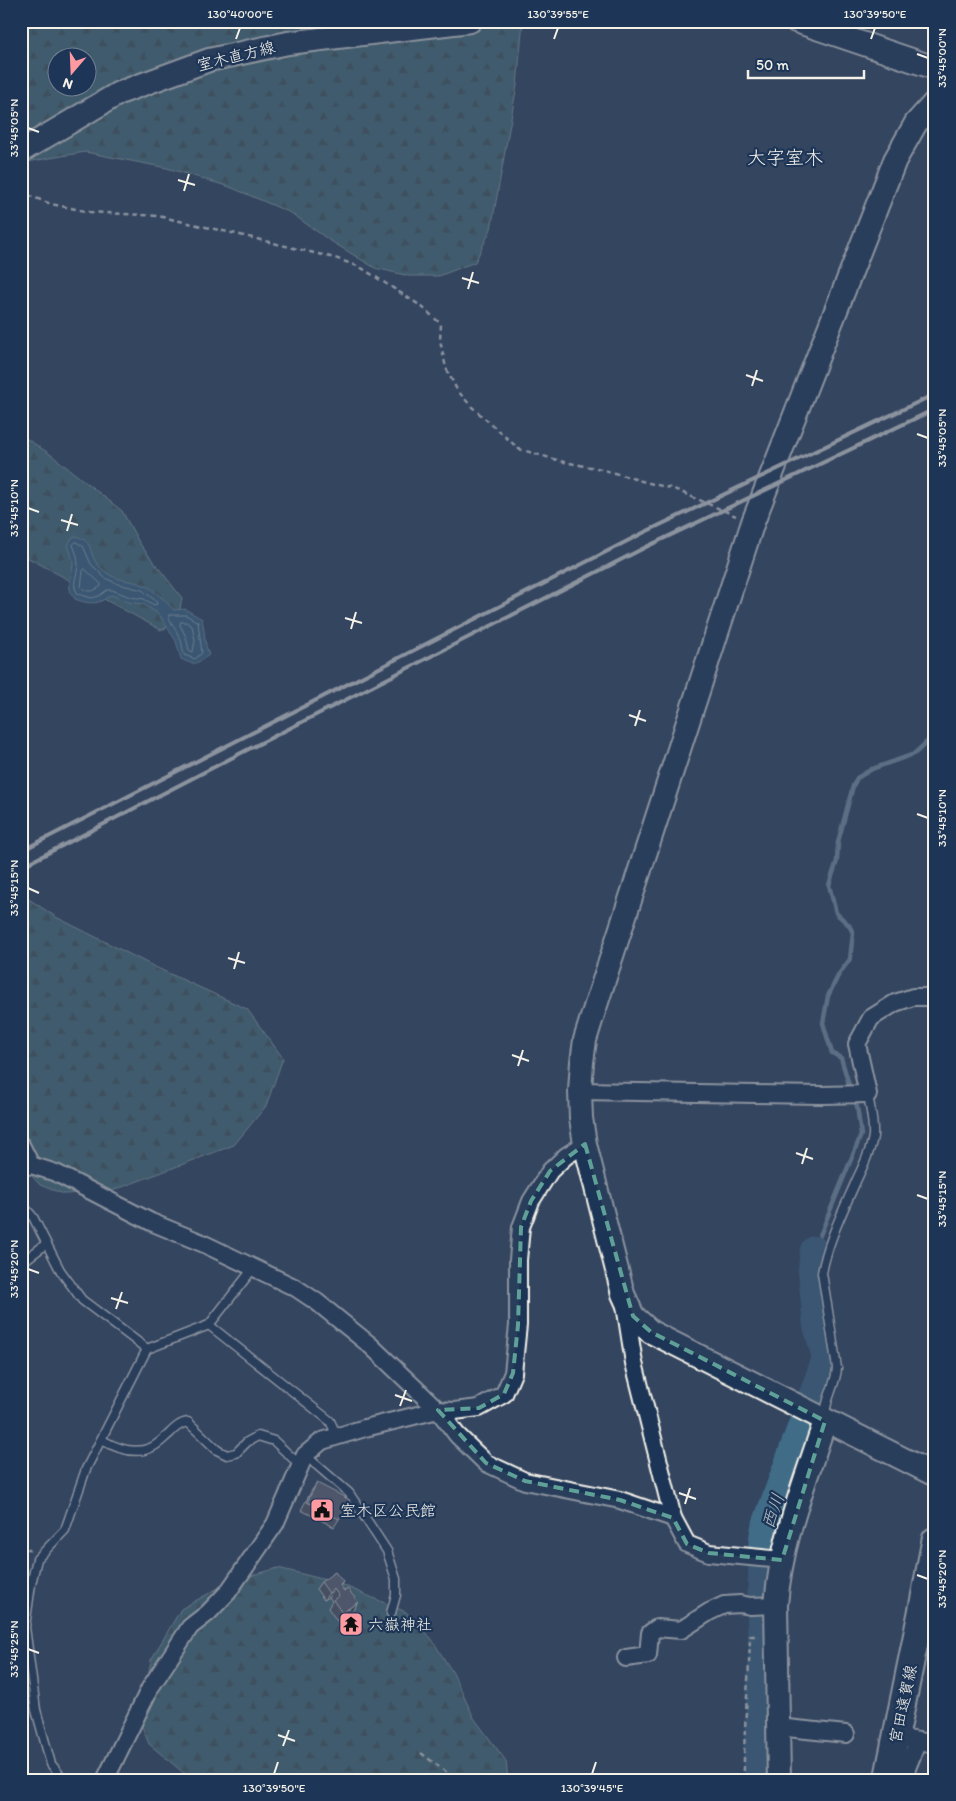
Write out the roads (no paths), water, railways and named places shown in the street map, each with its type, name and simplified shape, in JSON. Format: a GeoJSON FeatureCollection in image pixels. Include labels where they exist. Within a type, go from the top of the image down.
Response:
{"type":"FeatureCollection","features":[{"type":"Feature","properties":{"kind":"main road","name":"宮田遠賀線"},"geometry":{"type":"LineString","coordinates":[[886,1780],[907,1739],[935,1540]]}},
{"type":"Feature","properties":{"kind":"street","name":"室木直方線"},"geometry":{"type":"LineString","coordinates":[[21,151],[119,93],[209,60],[288,43],[470,21]]}},
{"type":"Feature","properties":{"kind":"street"},"geometry":{"type":"LineString","coordinates":[[796,21],[935,68]]}},
{"type":"Feature","properties":{"kind":"street"},"geometry":{"type":"LineString","coordinates":[[782,1560],[709,1553],[687,1544],[673,1518],[634,1363],[624,1294],[585,1144],[581,1118],[580,1091],[585,1040],[753,522],[895,160],[916,123],[935,102]]}},
{"type":"Feature","properties":{"kind":"street"},"geometry":{"type":"LineString","coordinates":[[580,1091],[868,1094],[857,1044],[871,1018],[895,1003],[913,997],[935,997]]}},
{"type":"Feature","properties":{"kind":"street"},"geometry":{"type":"LineString","coordinates":[[105,1780],[150,1688],[190,1627],[228,1592],[255,1554],[275,1524],[303,1460],[322,1441],[438,1410],[454,1411],[479,1408],[504,1394],[512,1373],[518,1325],[518,1260],[521,1227],[531,1202],[550,1172],[566,1156],[585,1144]]}},
{"type":"Feature","properties":{"kind":"street"},"geometry":{"type":"LineString","coordinates":[[21,1146],[26,1166],[56,1173],[151,1222],[202,1243],[296,1288],[317,1302],[370,1345],[438,1410],[457,1435],[486,1463],[525,1480],[620,1500],[673,1518]]}},
{"type":"Feature","properties":{"kind":"street"},"geometry":{"type":"LineString","coordinates":[[624,1294],[633,1316],[651,1332],[935,1475]]}},
{"type":"Feature","properties":{"kind":"street"},"geometry":{"type":"LineString","coordinates":[[779,1780],[776,1605],[782,1560],[789,1530],[825,1421]]}},
{"type":"Feature","properties":{"kind":"street"},"geometry":{"type":"LineString","coordinates":[[626,1658],[648,1655],[650,1633],[657,1628],[681,1630],[724,1605],[776,1605]]}},
{"type":"Feature","properties":{"kind":"street"},"geometry":{"type":"LineString","coordinates":[[777,1727],[846,1734]]}},
{"type":"Feature","properties":{"kind":"street"},"geometry":{"type":"LineString","coordinates":[[904,1780],[907,1768],[907,1739],[935,1744]]}},
{"type":"Feature","properties":{"kind":"lane"},"geometry":{"type":"LineString","coordinates":[[825,1421],[825,1407],[836,1379],[838,1368],[822,1273],[824,1260],[836,1228],[868,1155],[873,1137],[868,1094]]}},
{"type":"Feature","properties":{"kind":"lane"},"geometry":{"type":"LineString","coordinates":[[21,1202],[33,1217],[60,1270],[82,1300],[147,1350]]}},
{"type":"Feature","properties":{"kind":"lane"},"geometry":{"type":"LineString","coordinates":[[21,1263],[46,1244]]}},
{"type":"Feature","properties":{"kind":"lane"},"geometry":{"type":"LineString","coordinates":[[64,1780],[51,1764],[36,1710],[25,1627],[31,1584],[38,1559],[65,1530],[86,1469],[102,1440],[115,1409],[147,1350],[209,1325],[248,1275],[251,1267]]}},
{"type":"Feature","properties":{"kind":"lane"},"geometry":{"type":"LineString","coordinates":[[209,1325],[266,1368],[330,1421],[337,1436]]}},
{"type":"Feature","properties":{"kind":"lane"},"geometry":{"type":"LineString","coordinates":[[102,1440],[124,1450],[138,1451],[152,1448],[182,1423],[188,1422],[217,1450],[227,1455],[236,1453],[247,1442],[258,1436],[274,1441],[349,1493],[386,1550],[396,1579],[396,1595],[390,1613]]}},
{"type":"Feature","properties":{"kind":"water"},"geometry":{"type":"Polygon","coordinates":[[[76,536],[86,541],[97,563],[111,576],[144,585],[156,593],[174,610],[185,609],[202,619],[209,655],[195,663],[189,663],[181,659],[176,641],[159,614],[143,604],[128,602],[112,595],[95,603],[75,599],[70,590],[73,564],[68,545],[72,538],[76,536]]]}},
{"type":"Feature","properties":{"kind":"waterway"},"geometry":{"type":"LineString","coordinates":[[851,1091],[841,1058],[832,1053],[823,1023],[828,996],[839,974],[850,959],[853,933],[849,925],[836,913],[829,885],[837,861],[838,842],[853,786],[857,778],[872,769],[914,754],[928,741]]}},
{"type":"Feature","properties":{"kind":"waterway"},"geometry":{"type":"LineString","coordinates":[[814,1250],[861,1135],[854,1098]]}},
{"type":"Feature","properties":{"kind":"waterway","name":"西川"},"geometry":{"type":"LineString","coordinates":[[759,1780],[757,1756],[763,1648],[761,1620],[763,1534],[826,1358],[817,1325],[812,1270],[814,1250]]}},
{"type":"Feature","properties":{"kind":"tunnel"},"geometry":{"type":"LineString","coordinates":[[21,193],[28,195]]}},
{"type":"Feature","properties":{"kind":"railway"},"geometry":{"type":"LineString","coordinates":[[21,851],[643,533],[935,394]]}},
{"type":"Feature","properties":{"kind":"railway"},"geometry":{"type":"LineString","coordinates":[[21,867],[646,547],[935,409]]}},
{"type":"Feature","properties":{"kind":"place","name":"室木区公民館"},"geometry":{"type":"Point","coordinates":[322,1510]}},
{"type":"Feature","properties":{"kind":"place","name":"六嶽神社"},"geometry":{"type":"Point","coordinates":[351,1624]}},
{"type":"Feature","properties":{"kind":"district","name":"大字室木"},"geometry":{"type":"Point","coordinates":[785,157]}}]}
